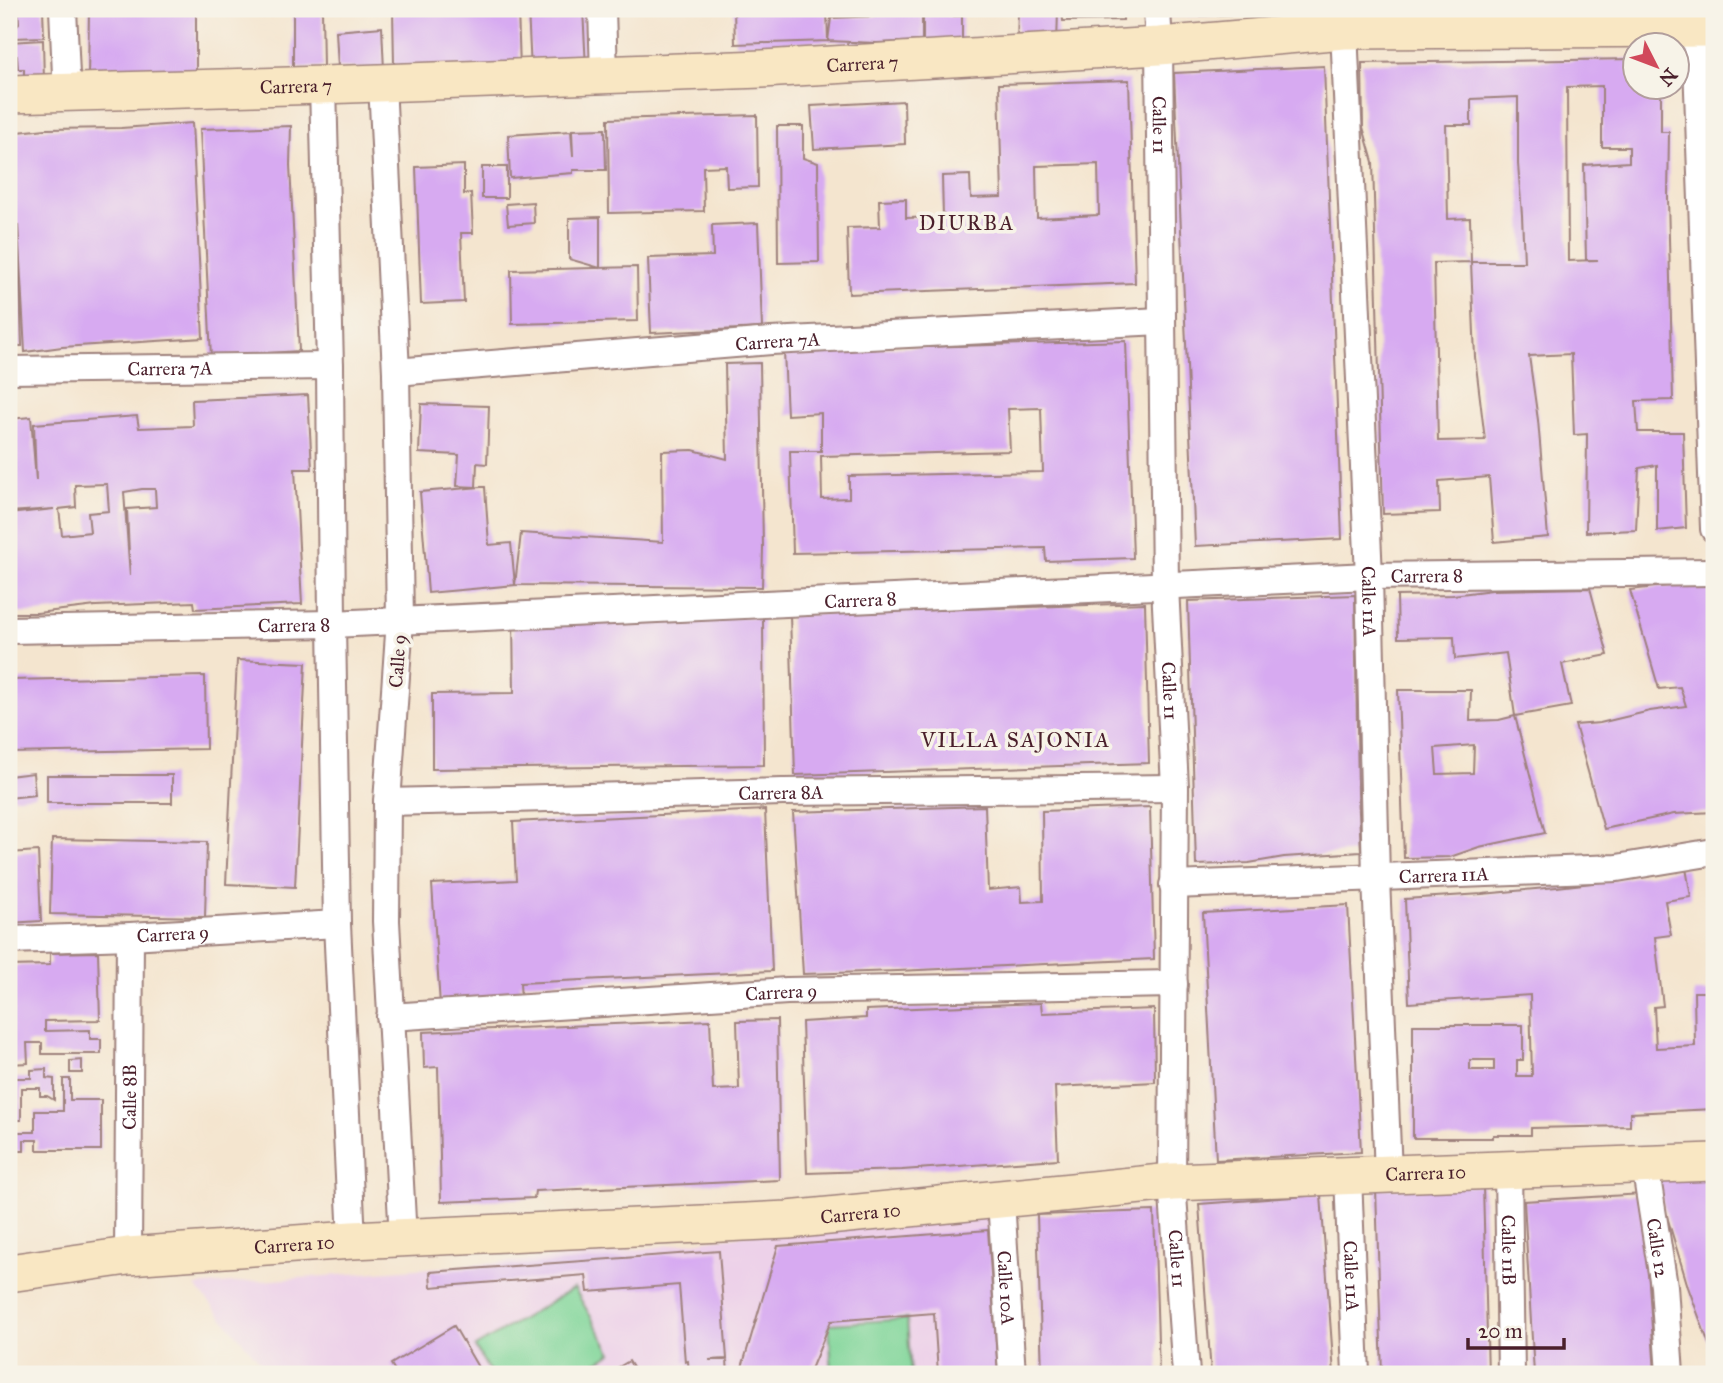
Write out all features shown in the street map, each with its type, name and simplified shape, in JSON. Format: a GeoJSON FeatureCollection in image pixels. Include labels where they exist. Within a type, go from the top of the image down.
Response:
{"type":"FeatureCollection","features":[{"type":"Feature","properties":{"kind":"street"},"geometry":{"type":"LineString","coordinates":[[63,9],[66,75],[74,91]]}},
{"type":"Feature","properties":{"kind":"street"},"geometry":{"type":"LineString","coordinates":[[602,9],[604,74]]}},
{"type":"Feature","properties":{"kind":"street","name":"Calle 11"},"geometry":{"type":"LineString","coordinates":[[1157,9],[1165,586],[1175,788],[1172,1182],[1186,1374]]}},
{"type":"Feature","properties":{"kind":"street"},"geometry":{"type":"LineString","coordinates":[[1701,22],[1714,529]]}},
{"type":"Feature","properties":{"kind":"street","name":"Carrera 7"},"geometry":{"type":"LineString","coordinates":[[9,94],[762,69],[1159,46],[1344,30],[1701,22]]}},
{"type":"Feature","properties":{"kind":"street","name":"Calle 11A"},"geometry":{"type":"LineString","coordinates":[[1344,30],[1369,576],[1376,878],[1388,1174]]}},
{"type":"Feature","properties":{"kind":"street","name":"Calle 9"},"geometry":{"type":"LineString","coordinates":[[382,83],[396,372],[400,620],[387,802],[386,921],[403,1238]]}},
{"type":"Feature","properties":{"kind":"street"},"geometry":{"type":"LineString","coordinates":[[323,85],[330,366],[337,924],[352,1240]]}},
{"type":"Feature","properties":{"kind":"street","name":"Carrera 7A"},"geometry":{"type":"LineString","coordinates":[[396,372],[771,341],[1161,321]]}},
{"type":"Feature","properties":{"kind":"street","name":"Carrera 7A"},"geometry":{"type":"LineString","coordinates":[[9,370],[330,366]]}},
{"type":"Feature","properties":{"kind":"street","name":"Carrera 8"},"geometry":{"type":"LineString","coordinates":[[9,630],[332,624],[1369,576],[1714,572]]}},
{"type":"Feature","properties":{"kind":"street","name":"Carrera 8A"},"geometry":{"type":"LineString","coordinates":[[387,802],[783,792],[1175,788]]}},
{"type":"Feature","properties":{"kind":"street","name":"Carrera 11A"},"geometry":{"type":"LineString","coordinates":[[1173,885],[1616,868],[1714,852]]}},
{"type":"Feature","properties":{"kind":"street","name":"Carrera 9"},"geometry":{"type":"LineString","coordinates":[[9,940],[337,924]]}},
{"type":"Feature","properties":{"kind":"street","name":"Calle 8B"},"geometry":{"type":"LineString","coordinates":[[128,1256],[130,936]]}},
{"type":"Feature","properties":{"kind":"street","name":"Carrera 9"},"geometry":{"type":"LineString","coordinates":[[390,1017],[787,990],[1174,984]]}},
{"type":"Feature","properties":{"kind":"street","name":"Carrera 10"},"geometry":{"type":"LineString","coordinates":[[9,1273],[128,1256],[352,1240],[788,1220],[1172,1182],[1714,1162]]}},
{"type":"Feature","properties":{"kind":"street","name":"Calle 12"},"geometry":{"type":"LineString","coordinates":[[1645,1165],[1664,1286],[1670,1374]]}},
{"type":"Feature","properties":{"kind":"street","name":"Calle 11B"},"geometry":{"type":"LineString","coordinates":[[1508,1170],[1511,1374]]}},
{"type":"Feature","properties":{"kind":"street","name":"Calle 11A"},"geometry":{"type":"LineString","coordinates":[[1348,1176],[1356,1374]]}},
{"type":"Feature","properties":{"kind":"street","name":"Calle 10A"},"geometry":{"type":"LineString","coordinates":[[1001,1200],[1012,1374]]}},
{"type":"Feature","properties":{"kind":"shaded area"},"geometry":{"type":"Polygon","coordinates":[[[1001,1200],[1012,1374],[271,1374],[195,1286],[598,1255],[1001,1200]]]}},
{"type":"Feature","properties":{"kind":"green space"},"geometry":{"type":"Polygon","coordinates":[[[574,1288],[612,1353],[577,1374],[491,1374],[475,1347],[574,1288]]]}},
{"type":"Feature","properties":{"kind":"green space"},"geometry":{"type":"Polygon","coordinates":[[[907,1319],[911,1374],[832,1374],[829,1324],[907,1319]]]}},
{"type":"Feature","properties":{"kind":"building"},"geometry":{"type":"Polygon","coordinates":[[[18,9],[43,9],[44,37],[13,38],[19,23],[18,9]]]}},
{"type":"Feature","properties":{"kind":"building"},"geometry":{"type":"Polygon","coordinates":[[[89,9],[196,9],[196,82],[88,81],[89,9]]]}},
{"type":"Feature","properties":{"kind":"building"},"geometry":{"type":"Polygon","coordinates":[[[293,9],[322,9],[323,67],[293,68],[293,9]]]}},
{"type":"Feature","properties":{"kind":"building"},"geometry":{"type":"Polygon","coordinates":[[[393,9],[518,9],[520,69],[394,65],[393,9]]]}},
{"type":"Feature","properties":{"kind":"building"},"geometry":{"type":"Polygon","coordinates":[[[528,9],[583,9],[586,68],[531,71],[528,9]]]}},
{"type":"Feature","properties":{"kind":"building"},"geometry":{"type":"Polygon","coordinates":[[[734,9],[827,9],[828,41],[735,44],[734,9]]]}},
{"type":"Feature","properties":{"kind":"building"},"geometry":{"type":"Polygon","coordinates":[[[877,9],[922,9],[922,41],[828,41],[831,18],[877,16],[877,9]]]}},
{"type":"Feature","properties":{"kind":"building"},"geometry":{"type":"Polygon","coordinates":[[[923,9],[947,9],[947,16],[962,16],[962,43],[923,44],[923,9]]]}},
{"type":"Feature","properties":{"kind":"building"},"geometry":{"type":"Polygon","coordinates":[[[1018,9],[1058,9],[1057,46],[1017,45],[1018,9]]]}},
{"type":"Feature","properties":{"kind":"building"},"geometry":{"type":"Polygon","coordinates":[[[1062,9],[1123,9],[1123,20],[1063,21],[1062,9]]]}},
{"type":"Feature","properties":{"kind":"building"},"geometry":{"type":"Polygon","coordinates":[[[1165,9],[1318,9],[1319,20],[1267,22],[1267,13],[1165,17],[1165,9]]]}},
{"type":"Feature","properties":{"kind":"building"},"geometry":{"type":"Polygon","coordinates":[[[382,27],[384,70],[338,67],[336,31],[382,27]]]}},
{"type":"Feature","properties":{"kind":"building"},"geometry":{"type":"Polygon","coordinates":[[[43,40],[44,82],[24,83],[24,69],[18,69],[17,56],[9,57],[9,42],[43,40]]]}},
{"type":"Feature","properties":{"kind":"building"},"geometry":{"type":"Polygon","coordinates":[[[1622,59],[1622,102],[1661,102],[1661,132],[1669,132],[1673,400],[1636,401],[1638,432],[1683,432],[1686,528],[1657,531],[1657,465],[1639,468],[1636,530],[1586,532],[1587,434],[1574,435],[1571,354],[1529,356],[1538,420],[1548,537],[1494,542],[1489,477],[1439,481],[1440,512],[1383,514],[1373,162],[1363,127],[1362,63],[1622,59]],[[1602,86],[1567,87],[1568,261],[1598,260],[1586,260],[1584,165],[1629,162],[1629,147],[1602,147],[1602,86]],[[1518,97],[1471,99],[1471,125],[1446,125],[1448,219],[1470,218],[1471,262],[1524,262],[1518,164],[1518,97]],[[1471,262],[1434,263],[1438,441],[1485,440],[1475,357],[1471,262]]]}},
{"type":"Feature","properties":{"kind":"building"},"geometry":{"type":"Polygon","coordinates":[[[1324,66],[1342,539],[1195,546],[1174,73],[1324,66]]]}},
{"type":"Feature","properties":{"kind":"building"},"geometry":{"type":"Polygon","coordinates":[[[1129,80],[1135,283],[849,294],[847,228],[880,227],[879,200],[906,199],[906,218],[943,217],[942,176],[970,175],[971,198],[1002,197],[999,84],[1129,80]],[[1098,164],[1036,166],[1037,218],[1099,215],[1098,164]]]}},
{"type":"Feature","properties":{"kind":"building"},"geometry":{"type":"Polygon","coordinates":[[[904,101],[905,144],[814,149],[811,106],[904,101]]]}},
{"type":"Feature","properties":{"kind":"building"},"geometry":{"type":"Polygon","coordinates":[[[757,115],[758,187],[727,188],[726,166],[703,167],[704,211],[609,213],[608,119],[757,115]]]}},
{"type":"Feature","properties":{"kind":"building"},"geometry":{"type":"Polygon","coordinates":[[[192,123],[203,338],[25,352],[18,224],[22,346],[9,346],[9,133],[192,123]]]}},
{"type":"Feature","properties":{"kind":"building"},"geometry":{"type":"Polygon","coordinates":[[[291,126],[290,165],[299,351],[211,357],[200,129],[291,126]]]}},
{"type":"Feature","properties":{"kind":"building"},"geometry":{"type":"Polygon","coordinates":[[[777,126],[803,126],[803,158],[818,163],[819,262],[778,263],[777,126]]]}},
{"type":"Feature","properties":{"kind":"building"},"geometry":{"type":"Polygon","coordinates":[[[605,129],[606,170],[573,170],[573,173],[510,178],[508,135],[571,131],[573,156],[572,130],[605,129]]]}},
{"type":"Feature","properties":{"kind":"building"},"geometry":{"type":"Polygon","coordinates":[[[464,165],[464,194],[471,193],[473,233],[461,233],[464,302],[421,304],[416,167],[464,165]]]}},
{"type":"Feature","properties":{"kind":"building"},"geometry":{"type":"Polygon","coordinates":[[[482,167],[507,167],[507,198],[482,198],[482,167]]]}},
{"type":"Feature","properties":{"kind":"building"},"geometry":{"type":"Polygon","coordinates":[[[533,202],[534,223],[508,225],[506,204],[533,202]]]}},
{"type":"Feature","properties":{"kind":"building"},"geometry":{"type":"Polygon","coordinates":[[[600,217],[600,268],[569,259],[569,218],[600,217]]]}},
{"type":"Feature","properties":{"kind":"building"},"geometry":{"type":"Polygon","coordinates":[[[758,223],[762,328],[651,333],[648,258],[713,256],[712,225],[758,223]]]}},
{"type":"Feature","properties":{"kind":"building"},"geometry":{"type":"Polygon","coordinates":[[[637,267],[638,321],[512,324],[511,270],[637,267]]]}},
{"type":"Feature","properties":{"kind":"building"},"geometry":{"type":"Polygon","coordinates":[[[1126,341],[1133,558],[1046,561],[1045,548],[793,553],[790,451],[821,451],[821,413],[787,415],[784,351],[1126,341]],[[1041,408],[1008,409],[1010,451],[821,456],[822,499],[849,498],[849,476],[1043,472],[1041,408]]]}},
{"type":"Feature","properties":{"kind":"building"},"geometry":{"type":"Polygon","coordinates":[[[760,363],[762,587],[515,585],[521,533],[663,542],[662,451],[693,450],[727,459],[725,364],[760,363]]]}},
{"type":"Feature","properties":{"kind":"building"},"geometry":{"type":"Polygon","coordinates":[[[308,395],[312,469],[295,469],[302,604],[195,609],[194,602],[9,613],[9,514],[54,509],[9,512],[9,419],[31,417],[36,481],[34,424],[137,416],[139,428],[193,426],[192,400],[308,395]],[[107,484],[75,485],[76,507],[59,509],[62,535],[90,532],[88,513],[109,511],[107,484]],[[155,489],[124,492],[130,576],[127,509],[156,507],[155,489]]]}},
{"type":"Feature","properties":{"kind":"building"},"geometry":{"type":"Polygon","coordinates":[[[421,404],[489,406],[487,464],[477,463],[476,487],[457,486],[459,455],[419,453],[421,404]]]}},
{"type":"Feature","properties":{"kind":"building"},"geometry":{"type":"Polygon","coordinates":[[[485,487],[489,545],[511,543],[515,585],[428,593],[420,492],[485,487]]]}},
{"type":"Feature","properties":{"kind":"building"},"geometry":{"type":"Polygon","coordinates":[[[1708,583],[1714,612],[1714,812],[1674,814],[1604,829],[1575,725],[1600,723],[1686,706],[1680,687],[1659,689],[1630,590],[1708,583]]]}},
{"type":"Feature","properties":{"kind":"building"},"geometry":{"type":"Polygon","coordinates":[[[1590,588],[1608,655],[1562,664],[1571,706],[1515,716],[1506,653],[1455,659],[1454,637],[1398,638],[1397,596],[1590,588]]]}},
{"type":"Feature","properties":{"kind":"building"},"geometry":{"type":"Polygon","coordinates":[[[1355,595],[1361,852],[1284,857],[1249,863],[1196,865],[1188,601],[1355,595]]]}},
{"type":"Feature","properties":{"kind":"building"},"geometry":{"type":"Polygon","coordinates":[[[1145,603],[1149,763],[795,775],[790,615],[1145,603]]]}},
{"type":"Feature","properties":{"kind":"building"},"geometry":{"type":"Polygon","coordinates":[[[763,617],[764,765],[432,769],[432,694],[514,693],[513,620],[763,617]]]}},
{"type":"Feature","properties":{"kind":"building"},"geometry":{"type":"Polygon","coordinates":[[[237,660],[306,663],[295,887],[226,884],[237,660]]]}},
{"type":"Feature","properties":{"kind":"building"},"geometry":{"type":"Polygon","coordinates":[[[205,676],[206,749],[9,753],[9,680],[205,676]]]}},
{"type":"Feature","properties":{"kind":"building"},"geometry":{"type":"Polygon","coordinates":[[[1398,690],[1471,690],[1470,721],[1499,720],[1515,716],[1545,833],[1479,847],[1450,857],[1404,858],[1398,690]],[[1474,745],[1435,748],[1437,774],[1473,773],[1474,745]]]}},
{"type":"Feature","properties":{"kind":"building"},"geometry":{"type":"Polygon","coordinates":[[[33,773],[35,795],[9,798],[9,776],[33,773]]]}},
{"type":"Feature","properties":{"kind":"building"},"geometry":{"type":"Polygon","coordinates":[[[47,775],[172,775],[172,803],[47,803],[47,775]]]}},
{"type":"Feature","properties":{"kind":"building"},"geometry":{"type":"Polygon","coordinates":[[[985,806],[988,890],[1021,887],[1022,902],[1043,901],[1042,811],[1150,807],[1154,959],[803,974],[793,812],[985,806]]]}},
{"type":"Feature","properties":{"kind":"building"},"geometry":{"type":"Polygon","coordinates":[[[765,810],[772,971],[520,983],[521,1001],[440,1005],[432,884],[516,880],[513,822],[765,810]]]}},
{"type":"Feature","properties":{"kind":"building"},"geometry":{"type":"Polygon","coordinates":[[[52,839],[207,842],[205,917],[50,914],[52,839]]]}},
{"type":"Feature","properties":{"kind":"building"},"geometry":{"type":"Polygon","coordinates":[[[38,851],[41,921],[9,923],[9,853],[38,851]]]}},
{"type":"Feature","properties":{"kind":"building"},"geometry":{"type":"Polygon","coordinates":[[[1686,868],[1691,897],[1665,901],[1671,935],[1655,937],[1663,1006],[1654,1007],[1656,1048],[1695,1046],[1694,992],[1714,992],[1714,1109],[1630,1113],[1630,1126],[1531,1128],[1531,1135],[1493,1135],[1493,1138],[1413,1138],[1413,1025],[1523,1025],[1523,1060],[1517,1060],[1517,1076],[1532,1076],[1530,995],[1409,1003],[1405,899],[1610,881],[1686,868]],[[1470,1060],[1470,1070],[1494,1070],[1494,1060],[1470,1060]]]}},
{"type":"Feature","properties":{"kind":"building"},"geometry":{"type":"Polygon","coordinates":[[[1348,905],[1361,1152],[1216,1160],[1203,913],[1348,905]]]}},
{"type":"Feature","properties":{"kind":"building"},"geometry":{"type":"Polygon","coordinates":[[[98,952],[100,1020],[45,1021],[45,1031],[90,1030],[90,1039],[101,1039],[101,1054],[42,1054],[42,1043],[27,1043],[28,1063],[9,1064],[9,966],[50,965],[50,953],[98,952]]]}},
{"type":"Feature","properties":{"kind":"building"},"geometry":{"type":"Polygon","coordinates":[[[1041,1003],[1042,1013],[1154,1009],[1155,1082],[1055,1087],[1058,1159],[902,1170],[807,1173],[802,1022],[866,1018],[866,1010],[1041,1003]]]}},
{"type":"Feature","properties":{"kind":"building"},"geometry":{"type":"Polygon","coordinates":[[[710,1020],[713,1090],[739,1089],[737,1021],[777,1020],[780,1180],[535,1191],[534,1198],[441,1202],[438,1067],[424,1068],[423,1032],[710,1020]]]}},
{"type":"Feature","properties":{"kind":"building"},"geometry":{"type":"Polygon","coordinates":[[[82,1060],[82,1073],[70,1073],[70,1061],[82,1060]]]}},
{"type":"Feature","properties":{"kind":"building"},"geometry":{"type":"Polygon","coordinates":[[[46,1069],[46,1078],[54,1079],[54,1100],[40,1096],[40,1088],[21,1088],[21,1120],[9,1120],[9,1078],[31,1078],[31,1070],[46,1069]]]}},
{"type":"Feature","properties":{"kind":"building"},"geometry":{"type":"Polygon","coordinates":[[[63,1079],[70,1079],[70,1100],[101,1100],[101,1150],[37,1150],[37,1140],[24,1140],[24,1151],[9,1151],[9,1132],[35,1132],[35,1111],[63,1111],[63,1079]]]}},
{"type":"Feature","properties":{"kind":"building"},"geometry":{"type":"Polygon","coordinates":[[[1714,1174],[1714,1358],[1688,1287],[1655,1176],[1714,1174]]]}},
{"type":"Feature","properties":{"kind":"building"},"geometry":{"type":"Polygon","coordinates":[[[1483,1186],[1488,1374],[1382,1374],[1376,1189],[1483,1186]]]}},
{"type":"Feature","properties":{"kind":"building"},"geometry":{"type":"Polygon","coordinates":[[[1643,1194],[1655,1374],[1534,1374],[1524,1201],[1643,1194]]]}},
{"type":"Feature","properties":{"kind":"building"},"geometry":{"type":"Polygon","coordinates":[[[1321,1195],[1334,1374],[1211,1374],[1199,1204],[1321,1195]]]}},
{"type":"Feature","properties":{"kind":"building"},"geometry":{"type":"Polygon","coordinates":[[[1154,1211],[1159,1374],[1042,1374],[1037,1215],[1154,1211]]]}},
{"type":"Feature","properties":{"kind":"building"},"geometry":{"type":"Polygon","coordinates":[[[988,1230],[998,1374],[938,1374],[934,1313],[831,1321],[809,1374],[740,1374],[778,1246],[988,1230]]]}},
{"type":"Feature","properties":{"kind":"building"},"geometry":{"type":"Polygon","coordinates":[[[719,1251],[727,1359],[709,1360],[727,1360],[728,1374],[689,1374],[688,1361],[685,1362],[679,1285],[588,1292],[586,1275],[431,1287],[430,1272],[719,1251]]]}},
{"type":"Feature","properties":{"kind":"building"},"geometry":{"type":"Polygon","coordinates":[[[454,1326],[482,1374],[397,1374],[391,1364],[454,1326]]]}},
{"type":"Feature","properties":{"kind":"building"},"geometry":{"type":"Polygon","coordinates":[[[629,1361],[637,1374],[607,1374],[629,1361]]]}},
{"type":"Feature","properties":{"kind":"district","name":"DIURBA"},"geometry":{"type":"Point","coordinates":[967,223]}},
{"type":"Feature","properties":{"kind":"district","name":"VILLA SAJONIA"},"geometry":{"type":"Point","coordinates":[1016,740]}}]}
